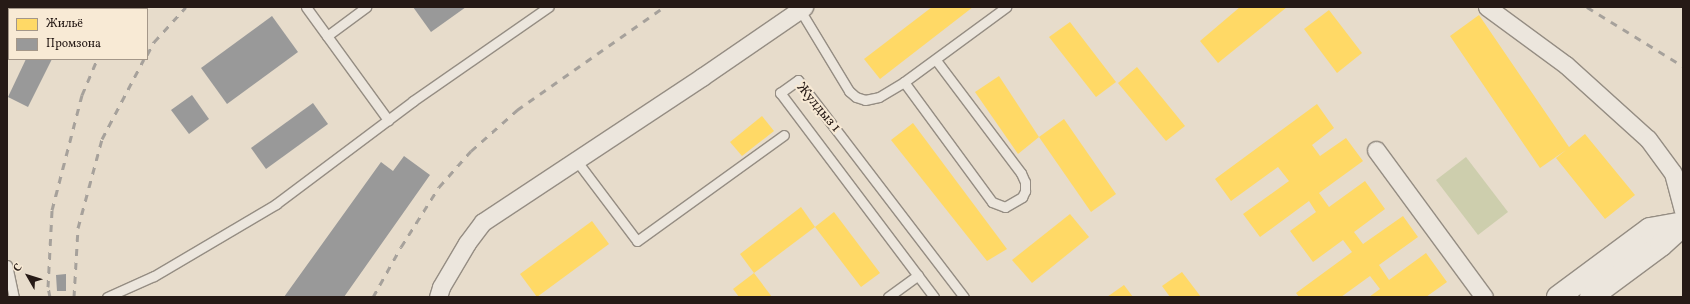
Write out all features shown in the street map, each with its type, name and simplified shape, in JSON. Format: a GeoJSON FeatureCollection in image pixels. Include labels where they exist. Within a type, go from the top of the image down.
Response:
{"type":"FeatureCollection","features":[{"type":"Feature","properties":{"kind":"street"},"geometry":{"type":"LineString","coordinates":[[1486,7],[1566,65],[1648,139],[1673,173],[1683,210]]}},
{"type":"Feature","properties":{"kind":"street"},"geometry":{"type":"LineString","coordinates":[[438,297],[441,287],[467,243],[483,222],[802,9]]}},
{"type":"Feature","properties":{"kind":"street"},"geometry":{"type":"LineString","coordinates":[[1376,150],[1484,297]]}},
{"type":"Feature","properties":{"kind":"street"},"geometry":{"type":"LineString","coordinates":[[1558,297],[1650,229],[1683,224]]}},
{"type":"Feature","properties":{"kind":"street"},"geometry":{"type":"LineString","coordinates":[[1591,297],[1661,245],[1683,224]]}},
{"type":"Feature","properties":{"kind":"lane"},"geometry":{"type":"LineString","coordinates":[[306,7],[388,120]]}},
{"type":"Feature","properties":{"kind":"lane"},"geometry":{"type":"LineString","coordinates":[[327,36],[366,7]]}},
{"type":"Feature","properties":{"kind":"lane"},"geometry":{"type":"LineString","coordinates":[[107,297],[154,276],[276,204],[388,120],[548,7]]}},
{"type":"Feature","properties":{"kind":"lane"},"geometry":{"type":"LineString","coordinates":[[802,9],[849,91],[856,97],[865,100],[879,97],[904,82],[936,60],[1006,7]]}},
{"type":"Feature","properties":{"kind":"lane"},"geometry":{"type":"LineString","coordinates":[[904,82],[992,202],[1005,207],[1022,197],[1025,191],[1025,182],[1021,173],[936,60]]}},
{"type":"Feature","properties":{"kind":"lane","name":"Жулдыз 1"},"geometry":{"type":"LineString","coordinates":[[934,297],[780,93],[798,80],[964,297]]}},
{"type":"Feature","properties":{"kind":"lane"},"geometry":{"type":"LineString","coordinates":[[576,160],[637,241],[784,135]]}},
{"type":"Feature","properties":{"kind":"lane"},"geometry":{"type":"LineString","coordinates":[[7,265],[14,297]]}},
{"type":"Feature","properties":{"kind":"lane"},"geometry":{"type":"LineString","coordinates":[[888,297],[918,275]]}},
{"type":"Feature","properties":{"kind":"green space"},"geometry":{"type":"Polygon","coordinates":[[[1466,157],[1508,212],[1478,235],[1436,180],[1466,157]]]}},
{"type":"Feature","properties":{"kind":"building: Жильё"},"geometry":{"type":"Polygon","coordinates":[[[932,7],[973,7],[880,79],[864,59],[932,7]]]}},
{"type":"Feature","properties":{"kind":"building: Жильё"},"geometry":{"type":"Polygon","coordinates":[[[1240,7],[1287,7],[1218,63],[1200,41],[1240,7]]]}},
{"type":"Feature","properties":{"kind":"building: Жильё"},"geometry":{"type":"Polygon","coordinates":[[[1329,10],[1362,53],[1337,73],[1304,29],[1329,10]]]}},
{"type":"Feature","properties":{"kind":"building: Жильё"},"geometry":{"type":"Polygon","coordinates":[[[1479,15],[1569,147],[1585,134],[1635,195],[1605,219],[1556,158],[1566,150],[1540,168],[1450,36],[1479,15]]]}},
{"type":"Feature","properties":{"kind":"building: Жильё"},"geometry":{"type":"Polygon","coordinates":[[[1070,22],[1116,82],[1096,97],[1049,37],[1070,22]]]}},
{"type":"Feature","properties":{"kind":"building: Жильё"},"geometry":{"type":"Polygon","coordinates":[[[1137,67],[1185,126],[1166,141],[1118,83],[1137,67]]]}},
{"type":"Feature","properties":{"kind":"building: Жильё"},"geometry":{"type":"Polygon","coordinates":[[[999,76],[1039,137],[1018,154],[975,92],[999,76]]]}},
{"type":"Feature","properties":{"kind":"building: Жильё"},"geometry":{"type":"Polygon","coordinates":[[[1317,104],[1334,128],[1312,145],[1320,156],[1346,138],[1363,161],[1319,193],[1329,207],[1365,181],[1385,209],[1354,232],[1363,244],[1403,216],[1418,237],[1379,265],[1389,280],[1426,253],[1447,282],[1426,297],[1369,297],[1380,289],[1370,276],[1341,297],[1299,297],[1296,293],[1352,252],[1343,240],[1313,262],[1290,231],[1316,212],[1309,201],[1260,237],[1243,214],[1289,181],[1278,167],[1231,201],[1215,179],[1317,104]]]}},
{"type":"Feature","properties":{"kind":"building: Жильё"},"geometry":{"type":"Polygon","coordinates":[[[762,116],[774,131],[742,156],[730,142],[762,116]]]}},
{"type":"Feature","properties":{"kind":"building: Жильё"},"geometry":{"type":"Polygon","coordinates":[[[1064,119],[1116,194],[1091,212],[1039,137],[1064,119]]]}},
{"type":"Feature","properties":{"kind":"building: Жильё"},"geometry":{"type":"Polygon","coordinates":[[[913,123],[1007,249],[987,261],[891,140],[913,123]]]}},
{"type":"Feature","properties":{"kind":"building: Жильё"},"geometry":{"type":"Polygon","coordinates":[[[801,207],[815,227],[754,273],[740,254],[801,207]]]}},
{"type":"Feature","properties":{"kind":"building: Жильё"},"geometry":{"type":"Polygon","coordinates":[[[834,212],[880,273],[861,287],[815,227],[834,212]]]}},
{"type":"Feature","properties":{"kind":"building: Жильё"},"geometry":{"type":"Polygon","coordinates":[[[1070,214],[1089,237],[1032,283],[1012,260],[1070,214]]]}},
{"type":"Feature","properties":{"kind":"building: Жильё"},"geometry":{"type":"Polygon","coordinates":[[[592,221],[609,244],[537,297],[520,274],[592,221]]]}},
{"type":"Feature","properties":{"kind":"building: Жильё"},"geometry":{"type":"Polygon","coordinates":[[[1182,272],[1201,297],[1170,297],[1162,286],[1182,272]]]}},
{"type":"Feature","properties":{"kind":"building: Жильё"},"geometry":{"type":"Polygon","coordinates":[[[754,273],[772,297],[739,297],[733,289],[754,273]]]}},
{"type":"Feature","properties":{"kind":"building: Жильё"},"geometry":{"type":"Polygon","coordinates":[[[1124,285],[1133,297],[1107,297],[1124,285]]]}},
{"type":"Feature","properties":{"kind":"building: Промзона"},"geometry":{"type":"Polygon","coordinates":[[[413,7],[466,7],[431,32],[413,7]]]}},
{"type":"Feature","properties":{"kind":"building: Промзона"},"geometry":{"type":"Polygon","coordinates":[[[272,16],[298,52],[227,104],[201,68],[272,16]]]}},
{"type":"Feature","properties":{"kind":"building: Промзона"},"geometry":{"type":"Polygon","coordinates":[[[26,60],[52,60],[28,107],[8,97],[26,60]]]}},
{"type":"Feature","properties":{"kind":"building: Промзона"},"geometry":{"type":"Polygon","coordinates":[[[192,95],[209,119],[189,134],[171,110],[192,95]]]}},
{"type":"Feature","properties":{"kind":"building: Промзона"},"geometry":{"type":"Polygon","coordinates":[[[313,103],[328,124],[266,169],[251,148],[313,103]]]}},
{"type":"Feature","properties":{"kind":"building: Промзона"},"geometry":{"type":"Polygon","coordinates":[[[404,156],[430,175],[344,297],[284,297],[381,162],[393,171],[404,156]]]}},
{"type":"Feature","properties":{"kind":"building: Промзона"},"geometry":{"type":"Polygon","coordinates":[[[66,274],[66,291],[57,291],[56,275],[66,274]]]}},
{"type":"Feature","properties":{"kind":"railway"},"geometry":{"type":"LineString","coordinates":[[148,53],[154,42],[186,7]]}},
{"type":"Feature","properties":{"kind":"railway"},"geometry":{"type":"LineString","coordinates":[[373,297],[401,247],[439,187],[471,151],[517,110],[664,7]]}},
{"type":"Feature","properties":{"kind":"railway"},"geometry":{"type":"LineString","coordinates":[[1587,7],[1683,66]]}},
{"type":"Feature","properties":{"kind":"railway"},"geometry":{"type":"LineString","coordinates":[[50,297],[48,287],[52,210],[82,95],[97,60]]}},
{"type":"Feature","properties":{"kind":"railway"},"geometry":{"type":"LineString","coordinates":[[74,297],[78,228],[102,139],[143,60]]}}]}
